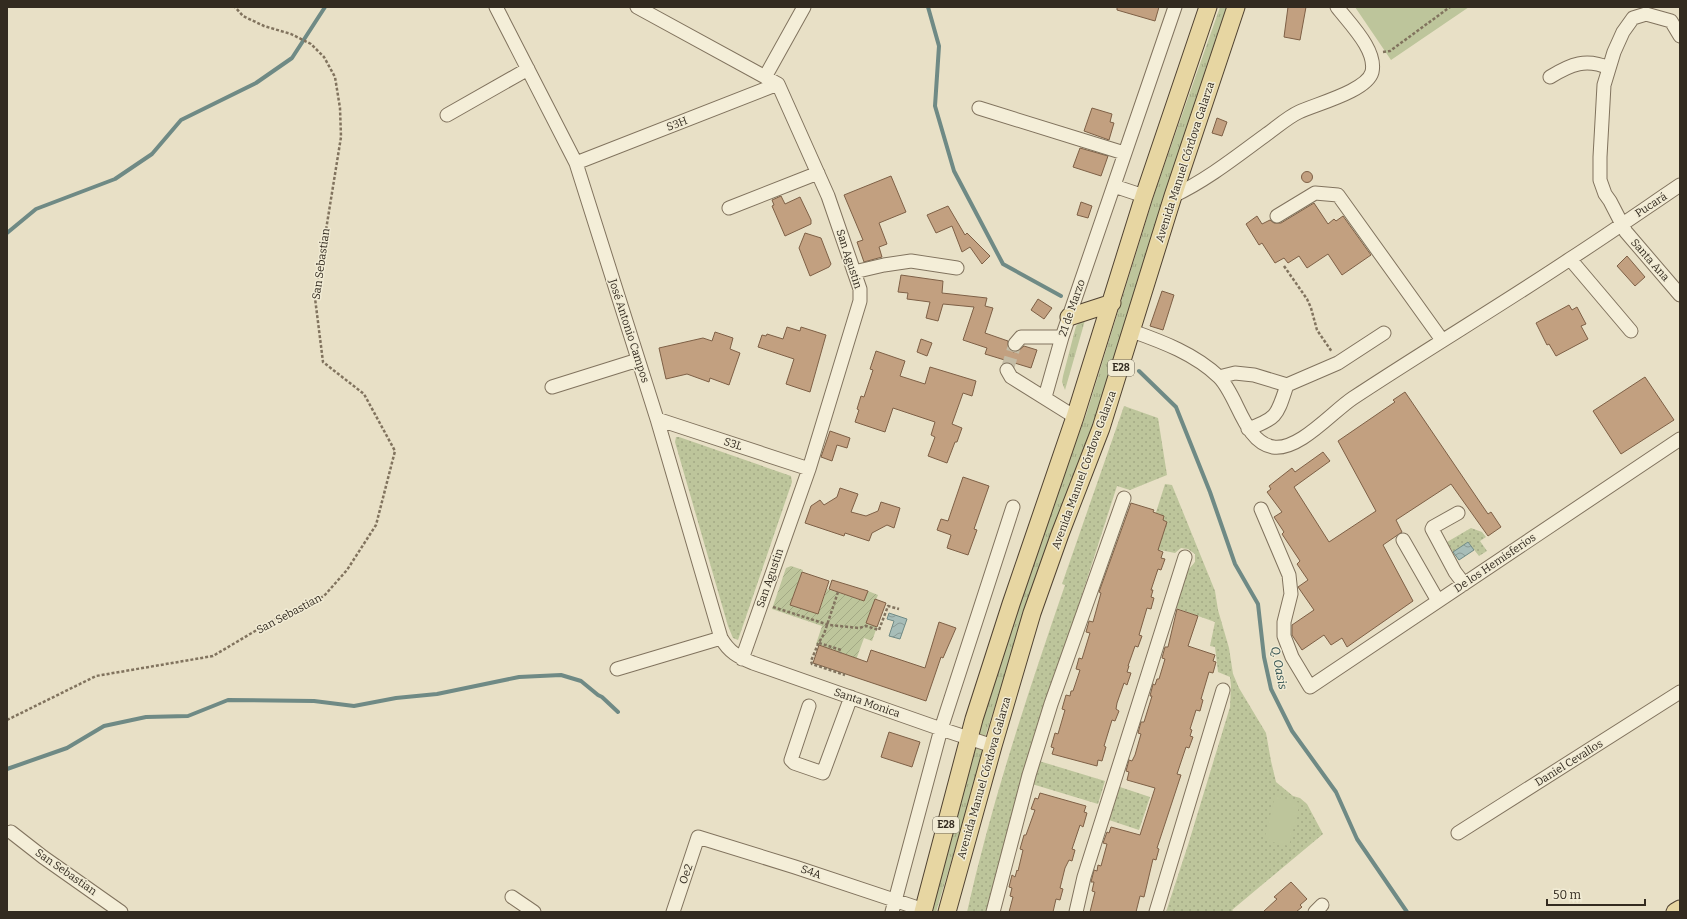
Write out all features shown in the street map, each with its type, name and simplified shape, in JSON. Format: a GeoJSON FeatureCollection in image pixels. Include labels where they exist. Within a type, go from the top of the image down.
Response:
{"type":"FeatureCollection","features":[{"type":"Feature","properties":{"kind":"main road","name":"E28"},"geometry":{"type":"LineString","coordinates":[[923,911],[968,738],[1011,604],[1075,417],[1112,303],[1144,196],[1208,7]]}},
{"type":"Feature","properties":{"kind":"main road","name":"Avenida Manuel Córdova Galarza"},"geometry":{"type":"LineString","coordinates":[[947,912],[992,746],[1032,613],[1060,534],[1139,333],[1173,196],[1236,7]]}},
{"type":"Feature","properties":{"kind":"main road"},"geometry":{"type":"LineString","coordinates":[[1069,317],[1112,303]]}},
{"type":"Feature","properties":{"kind":"main road"},"geometry":{"type":"LineString","coordinates":[[1675,912],[1680,909]]}},
{"type":"Feature","properties":{"kind":"street","name":"José Antonio Campos"},"geometry":{"type":"LineString","coordinates":[[496,7],[576,163],[657,419],[721,638],[727,649],[742,659]]}},
{"type":"Feature","properties":{"kind":"street"},"geometry":{"type":"LineString","coordinates":[[637,7],[778,84]]}},
{"type":"Feature","properties":{"kind":"street"},"geometry":{"type":"LineString","coordinates":[[765,77],[804,7]]}},
{"type":"Feature","properties":{"kind":"street","name":"21 de Marzo"},"geometry":{"type":"LineString","coordinates":[[1045,397],[1062,337],[1175,7]]}},
{"type":"Feature","properties":{"kind":"street"},"geometry":{"type":"LineString","coordinates":[[1173,196],[1203,180],[1298,112],[1341,96],[1361,85],[1372,74],[1373,62],[1368,48],[1338,7]]}},
{"type":"Feature","properties":{"kind":"street","name":"Santa Ana"},"geometry":{"type":"LineString","coordinates":[[1680,36],[1671,21],[1646,14],[1633,18],[1623,32],[1614,52],[1604,85],[1600,157],[1600,180],[1604,194],[1610,201],[1626,232],[1680,295]]}},
{"type":"Feature","properties":{"kind":"street"},"geometry":{"type":"LineString","coordinates":[[1550,77],[1570,66],[1587,62],[1596,62],[1609,68]]}},
{"type":"Feature","properties":{"kind":"street"},"geometry":{"type":"LineString","coordinates":[[447,115],[528,69]]}},
{"type":"Feature","properties":{"kind":"street","name":"S3H"},"geometry":{"type":"LineString","coordinates":[[576,163],[778,84]]}},
{"type":"Feature","properties":{"kind":"street","name":"San Agustin"},"geometry":{"type":"LineString","coordinates":[[742,659],[808,469],[860,301],[860,289],[828,196],[778,84]]}},
{"type":"Feature","properties":{"kind":"street"},"geometry":{"type":"LineString","coordinates":[[979,108],[1124,153]]}},
{"type":"Feature","properties":{"kind":"street"},"geometry":{"type":"LineString","coordinates":[[730,208],[818,173]]}},
{"type":"Feature","properties":{"kind":"street","name":"Pucará"},"geometry":{"type":"LineString","coordinates":[[1248,429],[1258,439],[1272,447],[1287,445],[1299,440],[1350,400],[1570,259],[1680,185]]}},
{"type":"Feature","properties":{"kind":"street"},"geometry":{"type":"LineString","coordinates":[[1114,186],[1144,196]]}},
{"type":"Feature","properties":{"kind":"street"},"geometry":{"type":"LineString","coordinates":[[1277,216],[1315,194],[1328,193],[1338,195],[1442,340]]}},
{"type":"Feature","properties":{"kind":"street"},"geometry":{"type":"LineString","coordinates":[[1570,259],[1630,332]]}},
{"type":"Feature","properties":{"kind":"street"},"geometry":{"type":"LineString","coordinates":[[854,272],[911,261],[957,268]]}},
{"type":"Feature","properties":{"kind":"street"},"geometry":{"type":"LineString","coordinates":[[1139,333],[1188,354],[1219,377],[1238,405],[1248,429],[1263,424],[1278,412],[1287,386]]}},
{"type":"Feature","properties":{"kind":"street"},"geometry":{"type":"LineString","coordinates":[[1219,377],[1235,373],[1254,375],[1287,386],[1338,363],[1384,333]]}},
{"type":"Feature","properties":{"kind":"street"},"geometry":{"type":"LineString","coordinates":[[1015,344],[1021,337],[1062,337]]}},
{"type":"Feature","properties":{"kind":"street"},"geometry":{"type":"LineString","coordinates":[[552,387],[638,360]]}},
{"type":"Feature","properties":{"kind":"street"},"geometry":{"type":"LineString","coordinates":[[1007,370],[1011,377],[1075,417]]}},
{"type":"Feature","properties":{"kind":"street","name":"S3L"},"geometry":{"type":"LineString","coordinates":[[657,419],[808,469]]}},
{"type":"Feature","properties":{"kind":"street","name":"De los Hemisferios"},"geometry":{"type":"LineString","coordinates":[[1261,509],[1289,575],[1291,594],[1284,622],[1284,636],[1292,657],[1310,688],[1680,439]]}},
{"type":"Feature","properties":{"kind":"street"},"geometry":{"type":"LineString","coordinates":[[993,912],[1029,775],[1042,732],[1124,498]]}},
{"type":"Feature","properties":{"kind":"street"},"geometry":{"type":"LineString","coordinates":[[893,906],[941,730],[1013,507]]}},
{"type":"Feature","properties":{"kind":"street"},"geometry":{"type":"LineString","coordinates":[[1458,513],[1432,529],[1455,572],[1464,584]]}},
{"type":"Feature","properties":{"kind":"street"},"geometry":{"type":"LineString","coordinates":[[1403,540],[1438,602]]}},
{"type":"Feature","properties":{"kind":"street"},"geometry":{"type":"LineString","coordinates":[[1076,912],[1087,869],[1185,557]]}},
{"type":"Feature","properties":{"kind":"street"},"geometry":{"type":"LineString","coordinates":[[617,669],[721,638]]}},
{"type":"Feature","properties":{"kind":"street","name":"Santa Monica"},"geometry":{"type":"LineString","coordinates":[[742,659],[941,730],[992,746]]}},
{"type":"Feature","properties":{"kind":"street"},"geometry":{"type":"LineString","coordinates":[[1156,912],[1223,690]]}},
{"type":"Feature","properties":{"kind":"street","name":"Daniel Cevallos"},"geometry":{"type":"LineString","coordinates":[[1458,833],[1680,692]]}},
{"type":"Feature","properties":{"kind":"street"},"geometry":{"type":"LineString","coordinates":[[809,706],[791,760],[794,763],[823,772],[851,697]]}},
{"type":"Feature","properties":{"kind":"street","name":"San Sebastian"},"geometry":{"type":"LineString","coordinates":[[11,832],[118,911]]}},
{"type":"Feature","properties":{"kind":"street","name":"S4A"},"geometry":{"type":"LineString","coordinates":[[698,836],[795,866],[893,906],[923,911]]}},
{"type":"Feature","properties":{"kind":"street","name":"Oe2"},"geometry":{"type":"LineString","coordinates":[[673,912],[698,836]]}},
{"type":"Feature","properties":{"kind":"street"},"geometry":{"type":"LineString","coordinates":[[512,897],[534,912]]}},
{"type":"Feature","properties":{"kind":"path","name":"San Sebastian"},"geometry":{"type":"LineString","coordinates":[[7,720],[96,676],[213,656],[277,618],[324,596],[347,570],[376,525],[395,451],[364,394],[323,362],[315,298],[341,137],[340,108],[335,77],[324,57],[311,44],[291,34],[264,26],[244,16],[235,7]]}},
{"type":"Feature","properties":{"kind":"path"},"geometry":{"type":"LineString","coordinates":[[1379,49],[1382,52],[1390,51],[1450,7]]}},
{"type":"Feature","properties":{"kind":"path"},"geometry":{"type":"LineString","coordinates":[[1284,266],[1307,299],[1317,330],[1328,344],[1338,363]]}},
{"type":"Feature","properties":{"kind":"path"},"geometry":{"type":"LineString","coordinates":[[838,592],[824,634],[818,643],[811,661],[812,664],[845,675]]}},
{"type":"Feature","properties":{"kind":"path"},"geometry":{"type":"LineString","coordinates":[[771,606],[840,628],[859,628],[866,626],[879,630],[888,606],[899,609]]}},
{"type":"Feature","properties":{"kind":"path"},"geometry":{"type":"LineString","coordinates":[[818,643],[841,650],[840,652]]}},
{"type":"Feature","properties":{"kind":"green space"},"geometry":{"type":"Polygon","coordinates":[[[1220,7],[1231,7],[1104,397],[1012,655],[985,737],[976,734],[1065,468],[1086,415],[1156,189],[1220,7]]]}},
{"type":"Feature","properties":{"kind":"green space"},"geometry":{"type":"Polygon","coordinates":[[[1355,7],[1469,7],[1391,60],[1355,7]]]}},
{"type":"Feature","properties":{"kind":"green space"},"geometry":{"type":"Polygon","coordinates":[[[1086,317],[1065,390],[1062,382],[1063,376],[1076,326],[1086,317]]]}},
{"type":"Feature","properties":{"kind":"green space"},"geometry":{"type":"Polygon","coordinates":[[[1124,406],[1158,418],[1167,475],[1130,490],[1117,486],[1047,703],[997,869],[988,912],[967,912],[999,788],[1024,706],[1065,585],[1062,584],[1124,406]]]}},
{"type":"Feature","properties":{"kind":"green space"},"geometry":{"type":"Polygon","coordinates":[[[676,437],[791,476],[792,482],[738,640],[733,638],[728,626],[675,442],[676,437]]]}},
{"type":"Feature","properties":{"kind":"green space"},"geometry":{"type":"Polygon","coordinates":[[[1165,484],[1172,485],[1215,591],[1218,610],[1229,648],[1233,674],[1239,688],[1266,733],[1276,782],[1293,796],[1300,798],[1307,804],[1323,834],[1232,910],[1234,912],[1166,912],[1230,707],[1231,686],[1230,677],[1218,672],[1215,647],[1210,646],[1215,622],[1173,607],[1182,577],[1195,562],[1195,554],[1188,549],[1181,548],[1175,553],[1145,547],[1165,484]]]}},
{"type":"Feature","properties":{"kind":"green space"},"geometry":{"type":"Polygon","coordinates":[[[1471,528],[1482,532],[1486,537],[1480,541],[1487,551],[1479,556],[1468,542],[1453,552],[1447,542],[1471,528]]]}},
{"type":"Feature","properties":{"kind":"green space"},"geometry":{"type":"Polygon","coordinates":[[[791,566],[803,570],[790,605],[818,614],[827,589],[864,601],[868,591],[878,595],[866,623],[877,627],[872,641],[864,638],[856,660],[816,644],[822,626],[772,609],[786,568],[791,566]]]}},
{"type":"Feature","properties":{"kind":"green space"},"geometry":{"type":"Polygon","coordinates":[[[974,745],[985,749],[936,912],[927,912],[974,745]]]}},
{"type":"Feature","properties":{"kind":"green space"},"geometry":{"type":"Polygon","coordinates":[[[1039,761],[1105,781],[1098,804],[1032,784],[1039,761]]]}},
{"type":"Feature","properties":{"kind":"green space"},"geometry":{"type":"Polygon","coordinates":[[[1120,787],[1150,797],[1139,830],[1109,820],[1120,787]]]}},
{"type":"Feature","properties":{"kind":"green space"},"geometry":{"type":"Polygon","coordinates":[[[1275,796],[1300,803],[1289,846],[1264,840],[1275,796]]]}},
{"type":"Feature","properties":{"kind":"water"},"geometry":{"type":"Polygon","coordinates":[[[1468,542],[1474,550],[1459,560],[1453,552],[1468,542]]]}},
{"type":"Feature","properties":{"kind":"water"},"geometry":{"type":"Polygon","coordinates":[[[889,613],[907,619],[900,639],[889,636],[894,621],[887,619],[889,613]]]}},
{"type":"Feature","properties":{"kind":"building"},"geometry":{"type":"Polygon","coordinates":[[[1117,7],[1159,7],[1155,21],[1117,10],[1117,7]]]}},
{"type":"Feature","properties":{"kind":"building"},"geometry":{"type":"Polygon","coordinates":[[[1288,7],[1306,7],[1300,40],[1284,37],[1288,7]]]}},
{"type":"Feature","properties":{"kind":"building"},"geometry":{"type":"Polygon","coordinates":[[[1092,108],[1112,114],[1110,122],[1114,123],[1109,140],[1084,131],[1092,108]]]}},
{"type":"Feature","properties":{"kind":"building"},"geometry":{"type":"Polygon","coordinates":[[[1217,118],[1227,122],[1222,136],[1212,133],[1217,118]]]}},
{"type":"Feature","properties":{"kind":"building"},"geometry":{"type":"Polygon","coordinates":[[[1080,148],[1108,156],[1101,176],[1073,167],[1080,148]]]}},
{"type":"Feature","properties":{"kind":"building"},"geometry":{"type":"Polygon","coordinates":[[[1305,172],[1309,172],[1311,173],[1311,181],[1305,182],[1302,179],[1302,175],[1305,172]]]}},
{"type":"Feature","properties":{"kind":"building"},"geometry":{"type":"Polygon","coordinates":[[[891,176],[906,212],[879,223],[887,244],[879,247],[882,257],[864,262],[857,242],[863,240],[844,195],[891,176]]]}},
{"type":"Feature","properties":{"kind":"building"},"geometry":{"type":"Polygon","coordinates":[[[781,196],[785,204],[800,197],[811,220],[811,224],[785,236],[772,206],[774,205],[772,200],[781,196]]]}},
{"type":"Feature","properties":{"kind":"building"},"geometry":{"type":"Polygon","coordinates":[[[1081,202],[1092,206],[1088,218],[1077,215],[1081,202]]]}},
{"type":"Feature","properties":{"kind":"building"},"geometry":{"type":"Polygon","coordinates":[[[1314,203],[1328,224],[1334,219],[1336,221],[1343,216],[1371,255],[1342,275],[1328,254],[1307,268],[1299,256],[1288,263],[1284,258],[1275,263],[1262,243],[1259,245],[1246,224],[1257,216],[1262,224],[1270,220],[1274,223],[1281,223],[1314,203]]]}},
{"type":"Feature","properties":{"kind":"building"},"geometry":{"type":"Polygon","coordinates":[[[948,206],[965,235],[967,233],[990,256],[982,264],[970,247],[962,252],[952,226],[936,233],[927,215],[948,206]]]}},
{"type":"Feature","properties":{"kind":"building"},"geometry":{"type":"Polygon","coordinates":[[[805,233],[821,238],[831,264],[829,267],[810,276],[799,248],[805,233]]]}},
{"type":"Feature","properties":{"kind":"building"},"geometry":{"type":"Polygon","coordinates":[[[1627,256],[1645,277],[1635,286],[1617,266],[1627,256]]]}},
{"type":"Feature","properties":{"kind":"building"},"geometry":{"type":"Polygon","coordinates":[[[901,275],[943,281],[942,293],[987,298],[985,306],[993,308],[985,333],[1008,341],[1008,347],[1013,352],[1018,351],[1024,346],[1037,350],[1031,368],[985,354],[987,348],[963,340],[974,307],[943,304],[938,321],[926,318],[930,302],[907,299],[908,293],[898,292],[901,275]]]}},
{"type":"Feature","properties":{"kind":"building"},"geometry":{"type":"Polygon","coordinates":[[[1162,291],[1174,295],[1163,330],[1150,326],[1162,291]]]}},
{"type":"Feature","properties":{"kind":"building"},"geometry":{"type":"Polygon","coordinates":[[[1038,299],[1052,308],[1044,319],[1031,310],[1038,299]]]}},
{"type":"Feature","properties":{"kind":"building"},"geometry":{"type":"Polygon","coordinates":[[[1569,305],[1572,310],[1577,307],[1586,324],[1581,326],[1588,339],[1556,356],[1549,344],[1547,345],[1536,323],[1569,305]]]}},
{"type":"Feature","properties":{"kind":"building"},"geometry":{"type":"Polygon","coordinates":[[[787,327],[800,331],[801,327],[826,335],[810,392],[786,384],[794,359],[758,347],[762,335],[766,336],[767,334],[783,339],[787,327]]]}},
{"type":"Feature","properties":{"kind":"building"},"geometry":{"type":"Polygon","coordinates":[[[715,332],[733,338],[730,349],[740,353],[729,385],[710,378],[709,382],[687,374],[666,379],[659,348],[703,338],[712,341],[715,332]]]}},
{"type":"Feature","properties":{"kind":"building"},"geometry":{"type":"Polygon","coordinates":[[[921,339],[932,343],[927,356],[917,352],[921,339]]]}},
{"type":"Feature","properties":{"kind":"building"},"geometry":{"type":"Polygon","coordinates":[[[876,351],[905,361],[900,376],[925,384],[930,367],[976,381],[972,396],[963,393],[952,424],[962,428],[947,463],[928,456],[935,437],[931,435],[935,422],[893,408],[885,432],[855,422],[861,396],[864,397],[873,370],[870,369],[876,351]]]}},
{"type":"Feature","properties":{"kind":"building"},"geometry":{"type":"Polygon","coordinates":[[[1645,377],[1674,420],[1621,454],[1593,411],[1645,377]]]}},
{"type":"Feature","properties":{"kind":"building"},"geometry":{"type":"Polygon","coordinates":[[[1405,392],[1488,514],[1491,512],[1501,527],[1488,536],[1451,484],[1396,520],[1402,532],[1383,545],[1413,601],[1347,647],[1342,638],[1331,645],[1324,635],[1302,650],[1292,635],[1292,625],[1314,610],[1298,587],[1308,580],[1297,564],[1300,561],[1282,534],[1284,532],[1274,517],[1282,512],[1267,492],[1271,489],[1269,486],[1292,468],[1295,472],[1323,452],[1330,461],[1294,487],[1329,542],[1376,511],[1338,441],[1395,402],[1393,400],[1405,392]]]}},
{"type":"Feature","properties":{"kind":"building"},"geometry":{"type":"Polygon","coordinates":[[[830,431],[850,438],[847,448],[837,445],[832,461],[821,457],[830,431]]]}},
{"type":"Feature","properties":{"kind":"building"},"geometry":{"type":"Polygon","coordinates":[[[963,477],[989,486],[974,529],[977,530],[968,555],[947,548],[951,535],[937,530],[941,519],[948,521],[963,477]]]}},
{"type":"Feature","properties":{"kind":"building"},"geometry":{"type":"Polygon","coordinates":[[[840,488],[858,494],[851,512],[866,516],[878,511],[881,502],[900,508],[894,528],[887,525],[872,533],[869,541],[845,533],[844,536],[805,523],[811,506],[820,500],[824,505],[837,497],[840,488]]]}},
{"type":"Feature","properties":{"kind":"building"},"geometry":{"type":"Polygon","coordinates":[[[1131,503],[1154,510],[1153,512],[1164,516],[1163,520],[1167,522],[1158,550],[1163,552],[1161,558],[1165,559],[1161,570],[1158,569],[1151,590],[1153,590],[1151,597],[1154,598],[1151,609],[1147,608],[1139,635],[1142,636],[1138,647],[1135,646],[1128,666],[1127,672],[1131,673],[1127,685],[1124,683],[1117,703],[1116,709],[1119,711],[1115,721],[1112,720],[1104,746],[1106,747],[1102,761],[1098,760],[1097,766],[1052,754],[1054,748],[1051,747],[1055,733],[1058,734],[1065,710],[1062,709],[1066,695],[1070,696],[1071,691],[1073,691],[1080,670],[1076,669],[1079,658],[1082,659],[1090,633],[1086,632],[1089,621],[1093,622],[1101,593],[1099,592],[1131,503]]]}},
{"type":"Feature","properties":{"kind":"building"},"geometry":{"type":"Polygon","coordinates":[[[802,572],[829,581],[818,614],[790,605],[802,572]]]}},
{"type":"Feature","properties":{"kind":"building"},"geometry":{"type":"Polygon","coordinates":[[[832,580],[868,591],[864,601],[829,589],[832,580]]]}},
{"type":"Feature","properties":{"kind":"building"},"geometry":{"type":"Polygon","coordinates":[[[875,599],[886,603],[877,627],[866,623],[875,599]]]}},
{"type":"Feature","properties":{"kind":"building"},"geometry":{"type":"Polygon","coordinates":[[[1177,609],[1198,616],[1188,646],[1215,655],[1213,661],[1216,662],[1213,673],[1209,672],[1201,699],[1203,700],[1200,711],[1196,710],[1190,729],[1192,730],[1190,736],[1193,737],[1189,748],[1186,747],[1177,774],[1181,775],[1157,848],[1159,849],[1156,860],[1153,859],[1144,897],[1140,896],[1136,912],[1090,912],[1095,892],[1092,891],[1094,882],[1091,882],[1094,870],[1097,871],[1098,865],[1101,866],[1107,844],[1103,843],[1107,832],[1109,833],[1111,827],[1140,835],[1155,788],[1127,780],[1129,772],[1126,771],[1129,760],[1132,761],[1135,755],[1141,734],[1138,733],[1141,722],[1144,722],[1152,696],[1150,696],[1153,684],[1155,685],[1157,679],[1159,679],[1165,659],[1162,658],[1165,647],[1168,647],[1177,609]]]}},
{"type":"Feature","properties":{"kind":"building"},"geometry":{"type":"Polygon","coordinates":[[[939,622],[956,628],[943,658],[941,657],[926,701],[813,663],[819,645],[867,662],[871,650],[925,668],[939,622]]]}},
{"type":"Feature","properties":{"kind":"building"},"geometry":{"type":"Polygon","coordinates":[[[889,732],[920,742],[912,767],[881,757],[889,732]]]}},
{"type":"Feature","properties":{"kind":"building"},"geometry":{"type":"Polygon","coordinates":[[[1040,793],[1086,806],[1084,812],[1087,813],[1083,827],[1080,825],[1072,849],[1075,850],[1072,861],[1069,860],[1065,868],[1060,888],[1063,889],[1060,900],[1056,899],[1053,912],[1009,912],[1013,897],[1010,896],[1012,888],[1009,887],[1012,875],[1015,877],[1017,870],[1018,871],[1023,850],[1020,849],[1024,835],[1026,835],[1035,810],[1031,809],[1035,798],[1038,799],[1040,793]]]}},
{"type":"Feature","properties":{"kind":"building"},"geometry":{"type":"Polygon","coordinates":[[[1291,882],[1307,899],[1300,905],[1302,907],[1296,912],[1263,912],[1277,899],[1274,897],[1291,882]]]}},
{"type":"Feature","properties":{"kind":"waterway"},"geometry":{"type":"LineString","coordinates":[[7,233],[36,209],[115,179],[152,154],[181,120],[256,83],[292,58],[325,7]]}},
{"type":"Feature","properties":{"kind":"waterway"},"geometry":{"type":"LineString","coordinates":[[928,7],[939,46],[935,106],[954,171],[1003,264],[1061,296]]}},
{"type":"Feature","properties":{"kind":"waterway","name":"Q. Oasis"},"geometry":{"type":"LineString","coordinates":[[1139,371],[1176,407],[1210,492],[1235,564],[1258,604],[1264,657],[1271,689],[1292,731],[1336,792],[1357,839],[1407,912]]}},
{"type":"Feature","properties":{"kind":"waterway"},"geometry":{"type":"LineString","coordinates":[[7,769],[67,748],[104,726],[146,717],[188,716],[228,700],[314,701],[354,706],[396,698],[437,694],[519,677],[561,675],[581,681],[602,697],[618,712]]}},
{"type":"Feature","properties":{"kind":"tunnel"},"geometry":{"type":"LineString","coordinates":[[1007,370],[1015,344]]}}]}
